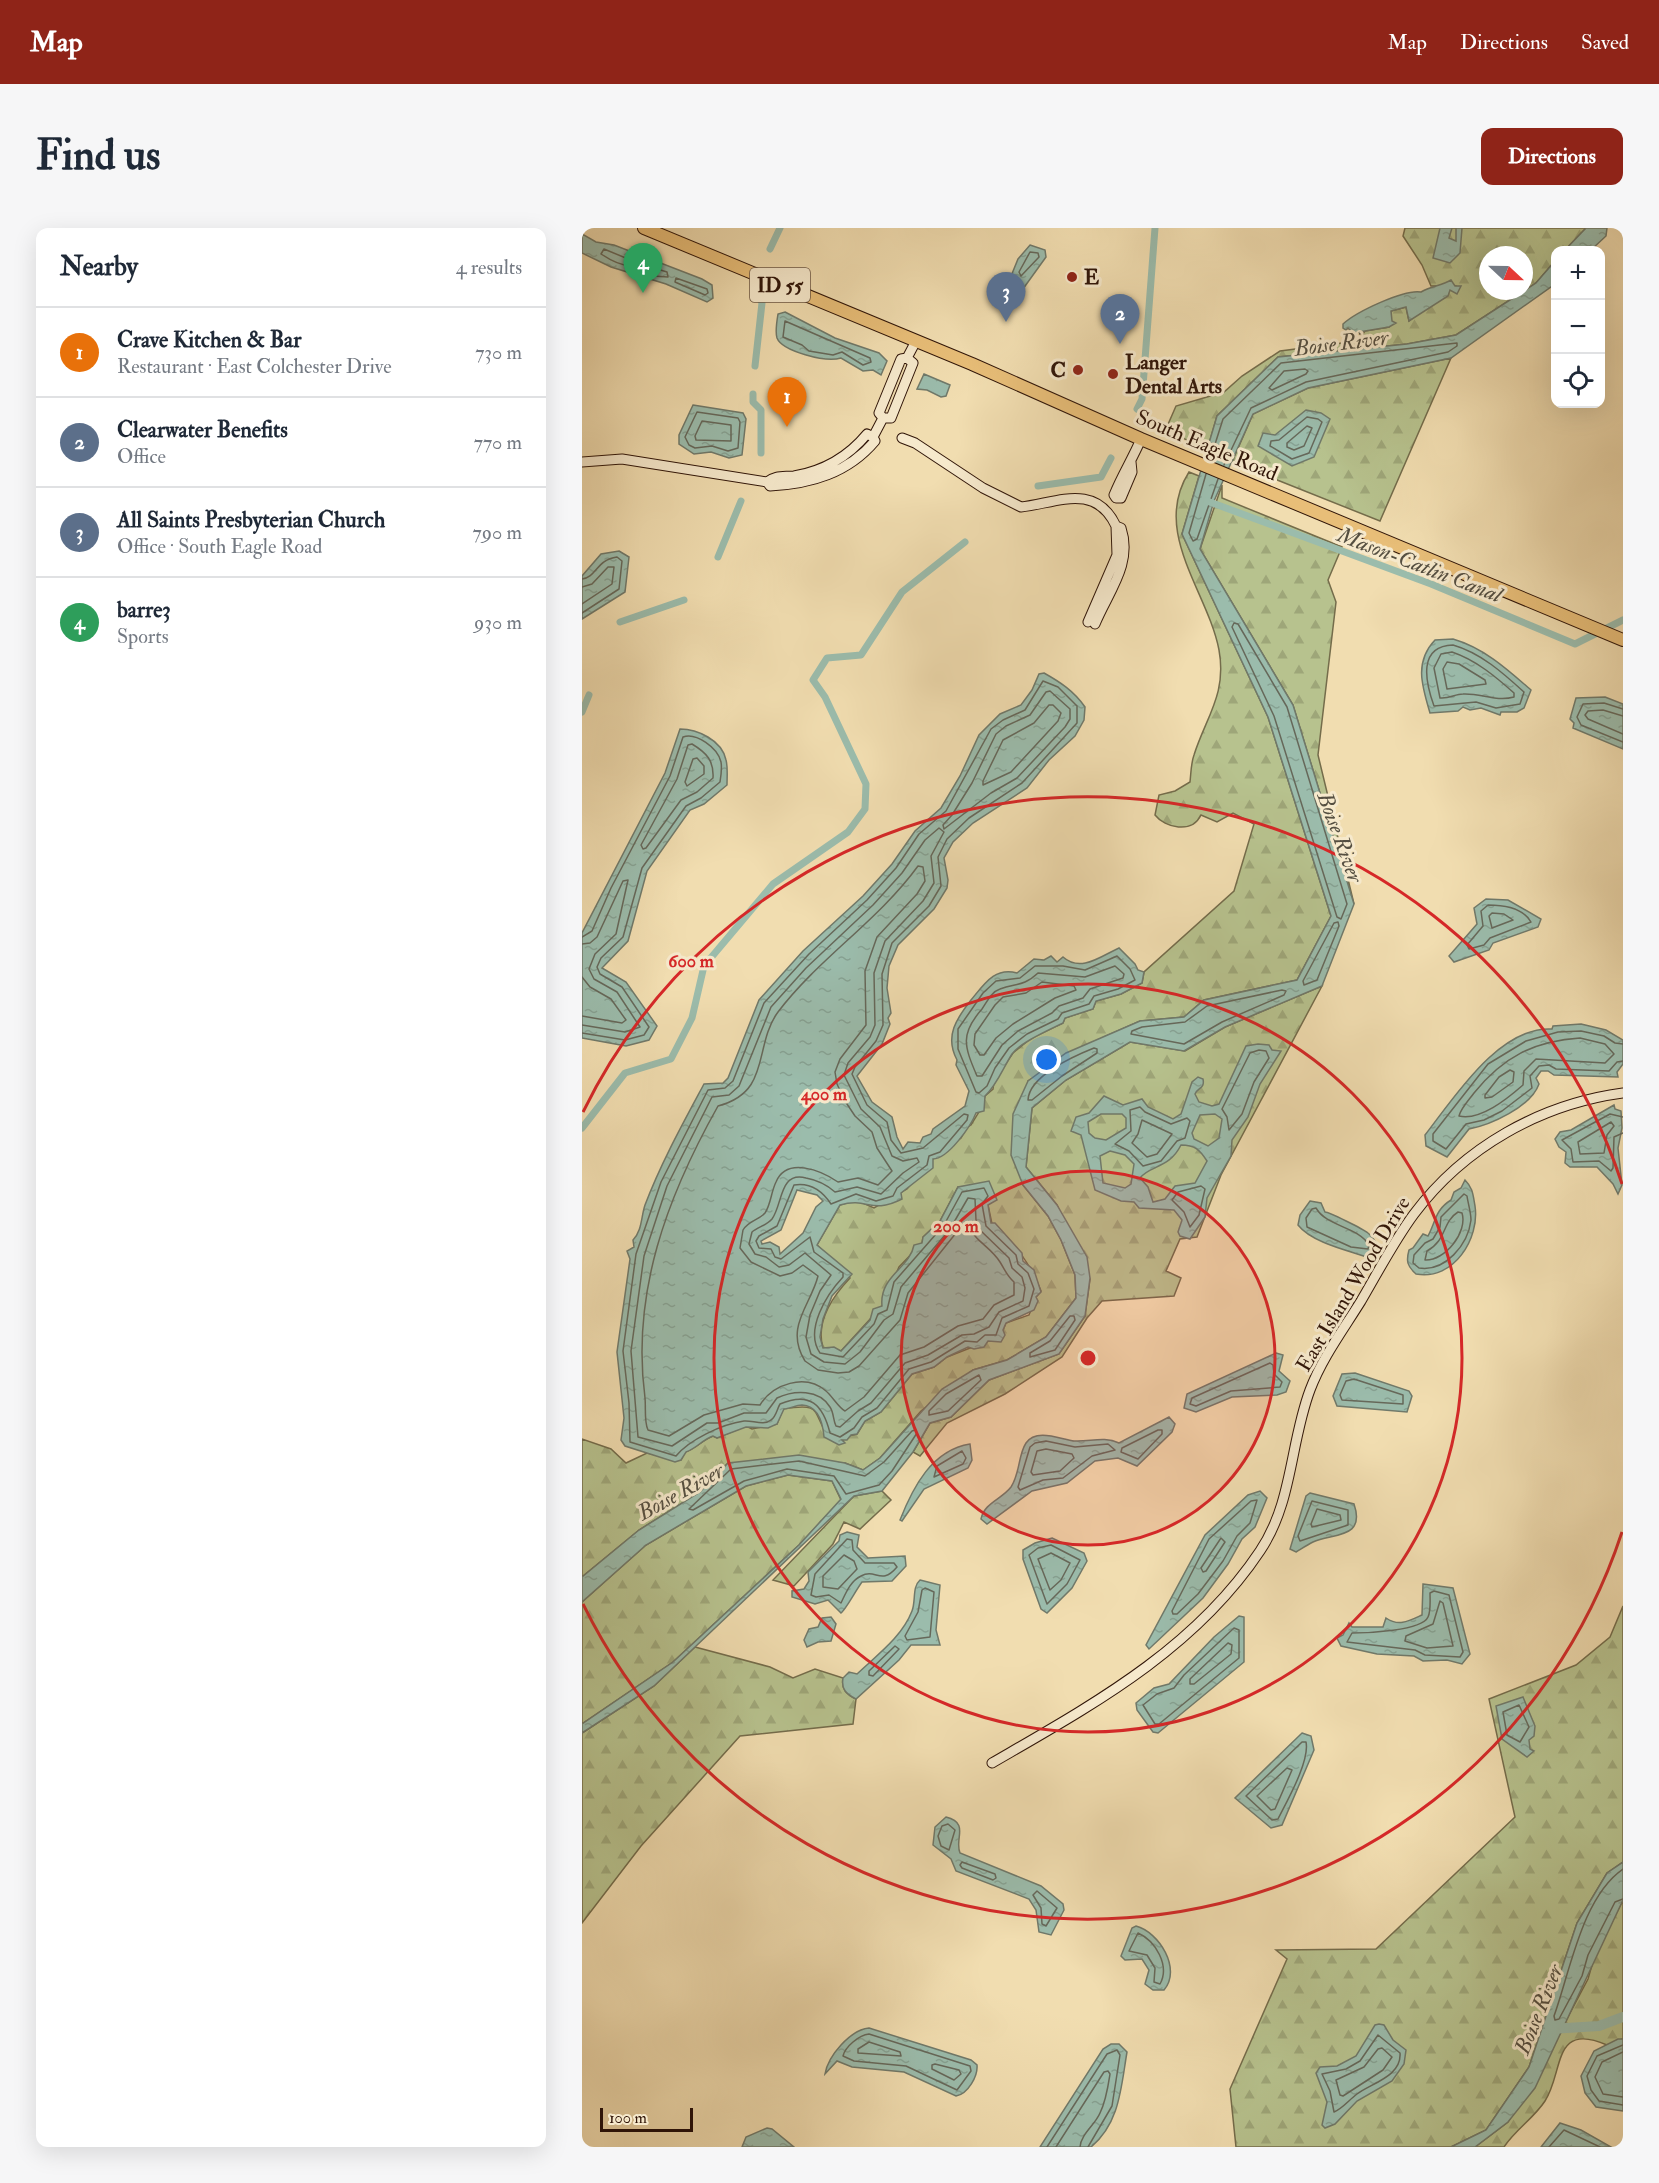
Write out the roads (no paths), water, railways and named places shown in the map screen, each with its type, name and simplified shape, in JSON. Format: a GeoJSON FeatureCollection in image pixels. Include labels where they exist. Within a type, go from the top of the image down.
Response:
{"type":"FeatureCollection","features":[{"type":"Feature","properties":{"kind":"highway","name":"South Eagle Road"},"geometry":{"type":"LineString","coordinates":[[644,228],[1623,640]]}},
{"type":"Feature","properties":{"kind":"street"},"geometry":{"type":"LineString","coordinates":[[582,462],[622,459],[766,482],[770,486],[795,485],[820,478],[846,467],[865,453],[875,441],[873,437],[883,418],[891,418],[913,363],[907,358],[916,341]]}},
{"type":"Feature","properties":{"kind":"street"},"geometry":{"type":"LineString","coordinates":[[902,438],[915,443],[983,488],[1021,507],[1065,497],[1081,498],[1106,511],[1116,526],[1121,528],[1125,540],[1125,557],[1091,623]]}},
{"type":"Feature","properties":{"kind":"street"},"geometry":{"type":"LineString","coordinates":[[1106,511],[1116,498],[1114,495],[1124,469],[1131,462],[1141,439]]}},
{"type":"Feature","properties":{"kind":"street","name":"East Island Wood Drive"},"geometry":{"type":"LineString","coordinates":[[992,1763],[1120,1688],[1159,1660],[1196,1628],[1244,1574],[1266,1542],[1279,1513],[1305,1404],[1315,1377],[1398,1238],[1435,1190],[1477,1152],[1517,1126],[1578,1102],[1623,1093]]}},
{"type":"Feature","properties":{"kind":"water"},"geometry":{"type":"Polygon","coordinates":[[[1440,228],[1452,228],[1449,238],[1456,241],[1456,228],[1462,228],[1460,253],[1450,263],[1433,258],[1440,228]]]}},
{"type":"Feature","properties":{"kind":"water"},"geometry":{"type":"Polygon","coordinates":[[[1586,228],[1607,228],[1606,236],[1595,246],[1569,246],[1586,228]]]}},
{"type":"Feature","properties":{"kind":"water"},"geometry":{"type":"Polygon","coordinates":[[[582,234],[596,242],[614,245],[702,279],[712,285],[713,298],[707,302],[666,284],[611,267],[582,253],[582,234]]]}},
{"type":"Feature","properties":{"kind":"water"},"geometry":{"type":"Polygon","coordinates":[[[1030,245],[1045,250],[1046,257],[1015,300],[1009,300],[1005,291],[1018,259],[1030,245]]]}},
{"type":"Feature","properties":{"kind":"water"},"geometry":{"type":"Polygon","coordinates":[[[1551,266],[1551,287],[1533,300],[1533,285],[1551,266]]]}},
{"type":"Feature","properties":{"kind":"water"},"geometry":{"type":"Polygon","coordinates":[[[1451,280],[1455,286],[1461,286],[1457,294],[1450,290],[1448,296],[1409,321],[1406,307],[1391,311],[1392,321],[1396,323],[1389,327],[1353,333],[1348,328],[1346,330],[1343,328],[1343,324],[1349,319],[1380,302],[1403,294],[1421,292],[1451,280]]]}},
{"type":"Feature","properties":{"kind":"water"},"geometry":{"type":"Polygon","coordinates":[[[1510,300],[1533,300],[1451,358],[1308,388],[1253,414],[1214,501],[1200,549],[1293,705],[1354,904],[1322,986],[1225,1027],[1184,1051],[1130,1042],[1066,1080],[1032,1108],[1026,1167],[1057,1205],[1087,1257],[1090,1278],[1085,1316],[1059,1354],[989,1380],[951,1417],[930,1423],[913,1452],[882,1491],[854,1496],[654,1686],[582,1733],[582,1724],[673,1662],[799,1545],[841,1499],[832,1481],[788,1475],[746,1486],[646,1545],[582,1602],[582,1577],[639,1530],[700,1492],[728,1463],[799,1455],[845,1463],[863,1470],[880,1458],[942,1389],[973,1370],[1007,1360],[1046,1337],[1076,1298],[1075,1275],[1061,1240],[1048,1216],[1023,1185],[1011,1155],[1013,1114],[1028,1081],[1066,1053],[1140,1021],[1184,1017],[1204,1000],[1297,980],[1331,916],[1268,717],[1182,534],[1217,416],[1278,357],[1407,344],[1456,335],[1510,300]]]}},
{"type":"Feature","properties":{"kind":"water"},"geometry":{"type":"Polygon","coordinates":[[[785,312],[835,338],[879,353],[887,361],[881,375],[873,370],[863,371],[841,358],[825,359],[805,355],[787,347],[777,338],[776,333],[778,314],[785,312]]]}},
{"type":"Feature","properties":{"kind":"water"},"geometry":{"type":"Polygon","coordinates":[[[924,374],[950,385],[946,396],[941,397],[927,390],[917,389],[924,374]]]}},
{"type":"Feature","properties":{"kind":"water"},"geometry":{"type":"Polygon","coordinates":[[[693,405],[743,413],[746,419],[742,455],[729,458],[711,452],[694,454],[679,444],[679,435],[693,405]]]}},
{"type":"Feature","properties":{"kind":"water"},"geometry":{"type":"Polygon","coordinates":[[[1306,410],[1321,413],[1330,419],[1314,457],[1292,466],[1258,446],[1263,433],[1275,435],[1306,410]]]}},
{"type":"Feature","properties":{"kind":"water"},"geometry":{"type":"Polygon","coordinates":[[[619,551],[629,557],[625,592],[582,619],[582,576],[601,554],[619,551]]]}},
{"type":"Feature","properties":{"kind":"water"},"geometry":{"type":"Polygon","coordinates":[[[1453,639],[1485,654],[1531,690],[1524,708],[1517,712],[1501,712],[1500,715],[1481,708],[1470,710],[1463,707],[1458,711],[1430,713],[1422,675],[1424,657],[1435,640],[1453,639]]]}},
{"type":"Feature","properties":{"kind":"water"},"geometry":{"type":"Polygon","coordinates":[[[1044,673],[1050,676],[1076,696],[1085,707],[1084,720],[1075,736],[1049,760],[1027,788],[973,823],[953,842],[944,858],[947,888],[934,909],[898,945],[889,966],[887,988],[891,1013],[888,1018],[890,1024],[882,1044],[857,1076],[872,1102],[892,1117],[903,1149],[908,1142],[920,1143],[923,1137],[931,1134],[933,1129],[965,1106],[969,1091],[956,1065],[952,1035],[961,1014],[981,988],[996,974],[1017,973],[1034,959],[1044,960],[1051,956],[1057,962],[1063,957],[1070,962],[1091,962],[1119,948],[1138,970],[1144,972],[1142,983],[1121,994],[1096,1001],[1093,1009],[1065,1018],[1063,1023],[1022,1045],[1012,1054],[993,1087],[985,1096],[984,1111],[976,1113],[952,1148],[939,1158],[933,1159],[933,1168],[901,1193],[902,1199],[883,1206],[857,1203],[840,1205],[817,1245],[852,1274],[832,1296],[823,1319],[820,1337],[823,1348],[834,1347],[841,1351],[870,1320],[873,1309],[882,1306],[885,1287],[907,1260],[914,1245],[922,1243],[923,1237],[940,1221],[958,1187],[989,1181],[997,1200],[988,1205],[991,1223],[995,1223],[1022,1253],[1023,1261],[1034,1270],[1041,1292],[1036,1297],[1038,1301],[1034,1310],[1006,1323],[1003,1330],[1005,1335],[1001,1342],[988,1341],[984,1347],[974,1349],[968,1347],[947,1357],[934,1367],[912,1374],[881,1412],[865,1421],[857,1434],[851,1435],[847,1440],[842,1440],[845,1443],[839,1445],[824,1437],[816,1412],[802,1405],[784,1409],[777,1424],[768,1428],[746,1427],[717,1438],[713,1436],[686,1452],[681,1460],[675,1462],[625,1446],[621,1440],[624,1418],[617,1352],[630,1259],[627,1251],[634,1247],[633,1240],[640,1228],[651,1189],[704,1084],[723,1083],[728,1078],[759,1000],[803,951],[863,896],[892,864],[915,831],[941,808],[960,776],[979,735],[1000,714],[1021,705],[1032,690],[1039,674],[1044,673]],[[797,1190],[781,1230],[761,1241],[762,1244],[770,1242],[779,1247],[780,1254],[803,1233],[816,1207],[823,1201],[817,1195],[797,1190]]]}},
{"type":"Feature","properties":{"kind":"water"},"geometry":{"type":"Polygon","coordinates":[[[1605,697],[1623,704],[1623,749],[1573,728],[1574,723],[1570,719],[1576,698],[1605,697]]]}},
{"type":"Feature","properties":{"kind":"water"},"geometry":{"type":"Polygon","coordinates":[[[680,729],[694,731],[708,737],[720,747],[727,763],[727,785],[704,804],[690,810],[647,871],[628,941],[602,968],[626,982],[657,1026],[649,1040],[626,1046],[582,1038],[582,933],[665,773],[680,729]]]}},
{"type":"Feature","properties":{"kind":"water"},"geometry":{"type":"Polygon","coordinates":[[[1486,899],[1508,900],[1541,919],[1538,927],[1493,943],[1489,950],[1454,962],[1449,956],[1477,924],[1474,908],[1486,899]]]}},
{"type":"Feature","properties":{"kind":"water"},"geometry":{"type":"Polygon","coordinates":[[[1581,1024],[1606,1030],[1623,1040],[1623,1064],[1617,1072],[1618,1077],[1554,1075],[1548,1071],[1541,1071],[1536,1078],[1539,1084],[1528,1100],[1509,1114],[1488,1124],[1469,1129],[1447,1157],[1426,1146],[1425,1135],[1464,1084],[1496,1051],[1514,1039],[1533,1031],[1552,1029],[1553,1026],[1581,1024]]]}},
{"type":"Feature","properties":{"kind":"water"},"geometry":{"type":"Polygon","coordinates":[[[1269,1045],[1272,1050],[1281,1051],[1260,1084],[1248,1117],[1232,1140],[1231,1156],[1207,1198],[1205,1217],[1190,1239],[1180,1236],[1178,1232],[1182,1220],[1174,1210],[1139,1208],[1134,1202],[1121,1201],[1095,1190],[1081,1135],[1071,1131],[1076,1117],[1089,1113],[1104,1096],[1123,1105],[1142,1099],[1148,1107],[1173,1119],[1181,1114],[1192,1082],[1198,1077],[1203,1079],[1202,1086],[1195,1094],[1199,1102],[1212,1106],[1219,1104],[1246,1046],[1269,1045]],[[1101,1114],[1088,1122],[1089,1133],[1095,1138],[1106,1140],[1126,1128],[1126,1118],[1122,1114],[1101,1114]],[[1215,1114],[1200,1115],[1192,1133],[1194,1139],[1208,1146],[1219,1138],[1222,1119],[1215,1114]],[[1181,1145],[1165,1163],[1140,1178],[1148,1187],[1153,1202],[1165,1199],[1175,1186],[1195,1183],[1207,1161],[1194,1147],[1181,1145]],[[1110,1151],[1100,1156],[1103,1183],[1125,1188],[1131,1184],[1134,1164],[1125,1155],[1110,1151]]]}},
{"type":"Feature","properties":{"kind":"water"},"geometry":{"type":"Polygon","coordinates":[[[1614,1105],[1615,1109],[1621,1111],[1622,1128],[1618,1148],[1622,1185],[1618,1194],[1613,1184],[1597,1167],[1570,1167],[1565,1163],[1566,1152],[1559,1147],[1555,1139],[1560,1132],[1571,1130],[1614,1105]]]}},
{"type":"Feature","properties":{"kind":"water"},"geometry":{"type":"Polygon","coordinates":[[[1465,1180],[1471,1189],[1475,1206],[1473,1231],[1469,1243],[1462,1255],[1442,1271],[1416,1274],[1408,1263],[1409,1250],[1423,1234],[1428,1236],[1439,1212],[1451,1200],[1454,1192],[1461,1188],[1465,1180]]]}},
{"type":"Feature","properties":{"kind":"water"},"geometry":{"type":"Polygon","coordinates":[[[1310,1201],[1321,1203],[1325,1212],[1369,1234],[1377,1243],[1370,1258],[1332,1246],[1304,1231],[1298,1225],[1300,1215],[1310,1201]]]}},
{"type":"Feature","properties":{"kind":"water"},"geometry":{"type":"Polygon","coordinates":[[[1276,1353],[1283,1355],[1279,1371],[1290,1381],[1286,1392],[1277,1395],[1232,1397],[1196,1412],[1184,1408],[1187,1394],[1276,1353]]]}},
{"type":"Feature","properties":{"kind":"water"},"geometry":{"type":"Polygon","coordinates":[[[1355,1373],[1409,1391],[1412,1396],[1407,1412],[1337,1406],[1333,1396],[1342,1374],[1355,1373]]]}},
{"type":"Feature","properties":{"kind":"water"},"geometry":{"type":"Polygon","coordinates":[[[1169,1417],[1175,1424],[1172,1432],[1137,1466],[1118,1458],[1095,1461],[1067,1483],[1032,1491],[987,1524],[981,1519],[989,1505],[1011,1487],[1023,1448],[1030,1439],[1042,1435],[1074,1441],[1102,1440],[1119,1443],[1169,1417]]]}},
{"type":"Feature","properties":{"kind":"water"},"geometry":{"type":"Polygon","coordinates":[[[970,1444],[972,1460],[968,1468],[924,1489],[902,1521],[900,1520],[918,1483],[935,1462],[945,1454],[970,1444]]]}},
{"type":"Feature","properties":{"kind":"water"},"geometry":{"type":"Polygon","coordinates":[[[1260,1491],[1267,1498],[1255,1527],[1242,1539],[1228,1564],[1203,1598],[1149,1649],[1146,1645],[1205,1535],[1248,1495],[1260,1491]]]}},
{"type":"Feature","properties":{"kind":"water"},"geometry":{"type":"Polygon","coordinates":[[[1310,1493],[1354,1504],[1357,1515],[1352,1529],[1346,1533],[1313,1542],[1296,1552],[1290,1549],[1306,1496],[1310,1493]]]}},
{"type":"Feature","properties":{"kind":"water"},"geometry":{"type":"Polygon","coordinates":[[[847,1532],[859,1535],[857,1547],[868,1558],[905,1556],[906,1566],[892,1581],[862,1582],[841,1613],[828,1600],[815,1604],[792,1597],[792,1591],[804,1589],[809,1581],[808,1572],[839,1541],[840,1535],[847,1532]]]}},
{"type":"Feature","properties":{"kind":"water"},"geometry":{"type":"Polygon","coordinates":[[[1052,1538],[1084,1553],[1087,1561],[1072,1588],[1047,1613],[1041,1609],[1023,1559],[1023,1550],[1035,1543],[1052,1538]]]}},
{"type":"Feature","properties":{"kind":"water"},"geometry":{"type":"Polygon","coordinates":[[[920,1580],[940,1585],[936,1630],[940,1645],[911,1645],[899,1660],[856,1699],[852,1697],[844,1688],[843,1678],[849,1672],[857,1674],[902,1629],[912,1611],[916,1586],[920,1580]]]}},
{"type":"Feature","properties":{"kind":"water"},"geometry":{"type":"Polygon","coordinates":[[[1423,1584],[1453,1588],[1470,1654],[1462,1664],[1447,1660],[1423,1661],[1414,1656],[1377,1654],[1341,1646],[1337,1638],[1343,1635],[1349,1623],[1352,1627],[1383,1627],[1386,1618],[1400,1623],[1422,1615],[1423,1584]]]}},
{"type":"Feature","properties":{"kind":"water"},"geometry":{"type":"Polygon","coordinates":[[[1239,1616],[1244,1617],[1244,1662],[1158,1733],[1153,1732],[1137,1710],[1136,1703],[1154,1688],[1169,1684],[1214,1637],[1239,1616]]]}},
{"type":"Feature","properties":{"kind":"water"},"geometry":{"type":"Polygon","coordinates":[[[831,1617],[836,1624],[831,1641],[818,1642],[807,1647],[804,1640],[809,1629],[818,1627],[822,1618],[831,1617]]]}},
{"type":"Feature","properties":{"kind":"water"},"geometry":{"type":"Polygon","coordinates":[[[1523,1697],[1535,1726],[1534,1736],[1529,1740],[1530,1749],[1534,1751],[1527,1757],[1502,1739],[1496,1706],[1523,1697]]]}},
{"type":"Feature","properties":{"kind":"water"},"geometry":{"type":"Polygon","coordinates":[[[1302,1733],[1311,1736],[1314,1750],[1282,1825],[1271,1828],[1235,1798],[1302,1733]]]}},
{"type":"Feature","properties":{"kind":"water"},"geometry":{"type":"Polygon","coordinates":[[[946,1817],[957,1823],[959,1827],[960,1853],[1041,1886],[1063,1904],[1064,1910],[1051,1935],[1039,1932],[1036,1910],[1029,1899],[956,1871],[951,1859],[933,1845],[935,1827],[946,1817]]]}},
{"type":"Feature","properties":{"kind":"water"},"geometry":{"type":"Polygon","coordinates":[[[1623,1862],[1623,1900],[1535,2088],[1508,2122],[1475,2147],[1451,2147],[1486,2130],[1529,2067],[1577,1923],[1607,1873],[1623,1862]]]}},
{"type":"Feature","properties":{"kind":"water"},"geometry":{"type":"Polygon","coordinates":[[[1136,1926],[1153,1936],[1165,1952],[1170,1972],[1169,1981],[1164,1990],[1153,1990],[1145,1984],[1149,1970],[1142,1959],[1125,1960],[1121,1956],[1132,1928],[1136,1926]]]}},
{"type":"Feature","properties":{"kind":"water"},"geometry":{"type":"Polygon","coordinates":[[[1375,2025],[1384,2025],[1393,2040],[1406,2050],[1404,2064],[1392,2081],[1357,2101],[1335,2124],[1325,2128],[1322,2125],[1327,2102],[1316,2073],[1320,2067],[1337,2066],[1356,2056],[1375,2025]]]}},
{"type":"Feature","properties":{"kind":"water"},"geometry":{"type":"Polygon","coordinates":[[[869,2028],[971,2060],[977,2065],[974,2079],[964,2092],[956,2096],[904,2072],[852,2067],[837,2061],[825,2074],[830,2060],[841,2045],[855,2033],[869,2028]]]}},
{"type":"Feature","properties":{"kind":"water"},"geometry":{"type":"Polygon","coordinates":[[[1618,2039],[1623,2039],[1623,2111],[1596,2107],[1585,2093],[1581,2076],[1594,2051],[1618,2039]]]}},
{"type":"Feature","properties":{"kind":"water"},"geometry":{"type":"Polygon","coordinates":[[[1111,2044],[1119,2044],[1127,2052],[1118,2104],[1108,2127],[1091,2147],[1040,2147],[1103,2049],[1111,2044]]]}},
{"type":"Feature","properties":{"kind":"water"},"geometry":{"type":"Polygon","coordinates":[[[1560,2123],[1581,2130],[1611,2147],[1541,2147],[1560,2123]]]}},
{"type":"Feature","properties":{"kind":"water"},"geometry":{"type":"Polygon","coordinates":[[[767,2128],[772,2129],[794,2147],[742,2147],[746,2137],[767,2128]]]}},
{"type":"Feature","properties":{"kind":"waterway"},"geometry":{"type":"LineString","coordinates":[[770,249],[780,228]]}},
{"type":"Feature","properties":{"kind":"waterway"},"geometry":{"type":"LineString","coordinates":[[1137,409],[1142,399],[1155,228]]}},
{"type":"Feature","properties":{"kind":"waterway"},"geometry":{"type":"LineString","coordinates":[[755,366],[762,303],[757,293]]}},
{"type":"Feature","properties":{"kind":"waterway"},"geometry":{"type":"LineString","coordinates":[[753,394],[753,402],[761,410],[761,453]]}},
{"type":"Feature","properties":{"kind":"waterway"},"geometry":{"type":"LineString","coordinates":[[1038,486],[1101,477],[1111,458]]}},
{"type":"Feature","properties":{"kind":"waterway"},"geometry":{"type":"LineString","coordinates":[[718,557],[741,501]]}},
{"type":"Feature","properties":{"kind":"waterway","name":"Mason-Catlin Canal"},"geometry":{"type":"LineString","coordinates":[[1207,501],[1431,584],[1575,644],[1623,620]]}},
{"type":"Feature","properties":{"kind":"waterway"},"geometry":{"type":"LineString","coordinates":[[582,1128],[625,1073],[671,1059],[692,1018],[704,966],[773,884],[848,832],[865,809],[866,784],[825,697],[813,680],[827,658],[861,655],[902,592],[965,542]]}},
{"type":"Feature","properties":{"kind":"waterway"},"geometry":{"type":"LineString","coordinates":[[620,622],[684,600]]}},
{"type":"Feature","properties":{"kind":"waterway"},"geometry":{"type":"LineString","coordinates":[[582,712],[589,695]]}},
{"type":"Feature","properties":{"kind":"waterway","name":"Boise River"},"geometry":{"type":"LineString","coordinates":[[1550,2029],[1599,2026],[1623,2017]]}},
{"type":"Feature","properties":{"kind":"place","name":"E"},"geometry":{"type":"Point","coordinates":[1072,277]}},
{"type":"Feature","properties":{"kind":"place","name":"barre3"},"geometry":{"type":"Point","coordinates":[643,293]}},
{"type":"Feature","properties":{"kind":"place","name":"All Saints Presbyterian Church"},"geometry":{"type":"Point","coordinates":[1006,322]}},
{"type":"Feature","properties":{"kind":"place","name":"Clearwater Benefits"},"geometry":{"type":"Point","coordinates":[1120,344]}},
{"type":"Feature","properties":{"kind":"place","name":"C"},"geometry":{"type":"Point","coordinates":[1078,370]}},
{"type":"Feature","properties":{"kind":"place","name":"Langer Dental Arts"},"geometry":{"type":"Point","coordinates":[1113,374]}},
{"type":"Feature","properties":{"kind":"place","name":"Crave Kitchen & Bar"},"geometry":{"type":"Point","coordinates":[787,427]}}]}
